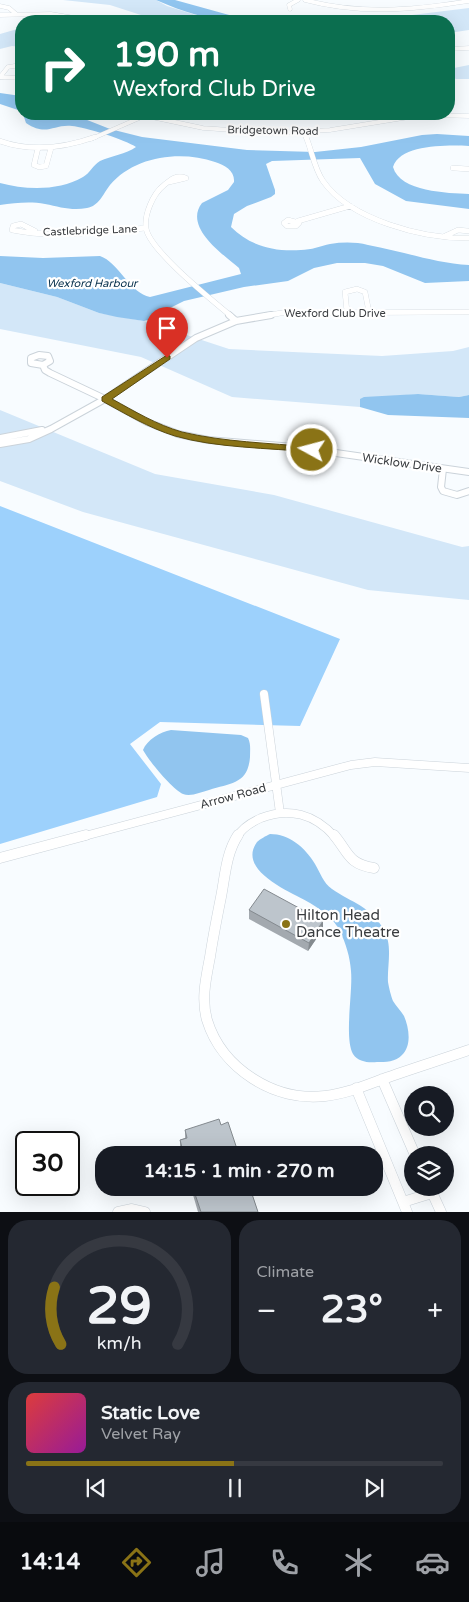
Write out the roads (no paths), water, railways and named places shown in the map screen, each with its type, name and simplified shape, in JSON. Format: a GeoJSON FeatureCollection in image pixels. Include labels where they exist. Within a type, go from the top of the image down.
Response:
{"type":"FeatureCollection","features":[{"type":"Feature","properties":{"kind":"street"},"geometry":{"type":"LineString","coordinates":[[290,9],[289,4],[298,0]]}},
{"type":"Feature","properties":{"kind":"street"},"geometry":{"type":"LineString","coordinates":[[305,0],[339,8],[376,11],[469,1]]}},
{"type":"Feature","properties":{"kind":"street"},"geometry":{"type":"LineString","coordinates":[[0,6],[9,8],[16,14]]}},
{"type":"Feature","properties":{"kind":"street"},"geometry":{"type":"LineString","coordinates":[[0,14],[57,15]]}},
{"type":"Feature","properties":{"kind":"street"},"geometry":{"type":"LineString","coordinates":[[455,49],[469,48]]}},
{"type":"Feature","properties":{"kind":"street"},"geometry":{"type":"LineString","coordinates":[[0,77],[6,68],[15,66]]}},
{"type":"Feature","properties":{"kind":"street"},"geometry":{"type":"LineString","coordinates":[[0,77],[15,76]]}},
{"type":"Feature","properties":{"kind":"street","name":"Bridgetown Road"},"geometry":{"type":"LineString","coordinates":[[455,116],[469,116]]}},
{"type":"Feature","properties":{"kind":"street"},"geometry":{"type":"LineString","coordinates":[[0,141],[38,148],[72,145],[98,137],[135,120]]}},
{"type":"Feature","properties":{"kind":"street","name":"Bridgetown Road"},"geometry":{"type":"LineString","coordinates":[[161,120],[225,130],[303,132],[347,128],[389,120]]}},
{"type":"Feature","properties":{"kind":"street"},"geometry":{"type":"LineString","coordinates":[[303,132],[322,179],[332,193],[350,206],[388,223],[427,233],[460,239],[469,238]]}},
{"type":"Feature","properties":{"kind":"street"},"geometry":{"type":"LineString","coordinates":[[38,148],[34,165],[38,167],[46,166],[51,148]]}},
{"type":"Feature","properties":{"kind":"street"},"geometry":{"type":"LineString","coordinates":[[453,168],[469,169]]}},
{"type":"Feature","properties":{"kind":"street"},"geometry":{"type":"LineString","coordinates":[[169,182],[159,189],[151,201],[146,228],[158,250],[236,321]]}},
{"type":"Feature","properties":{"kind":"street"},"geometry":{"type":"LineString","coordinates":[[298,221],[350,206]]}},
{"type":"Feature","properties":{"kind":"street","name":"Castlebridge Lane"},"geometry":{"type":"LineString","coordinates":[[35,231],[75,232],[146,228]]}},
{"type":"Feature","properties":{"kind":"street"},"geometry":{"type":"LineString","coordinates":[[446,236],[458,230],[469,231]]}},
{"type":"Feature","properties":{"kind":"street"},"geometry":{"type":"LineString","coordinates":[[347,312],[345,292],[357,289],[365,292],[369,312]]}},
{"type":"Feature","properties":{"kind":"street","name":"Wexford Club Drive"},"geometry":{"type":"LineString","coordinates":[[0,444],[29,439],[51,429],[105,399],[196,338],[236,321],[281,313],[469,312]]}},
{"type":"Feature","properties":{"kind":"street","name":"Wicklow Drive"},"geometry":{"type":"LineString","coordinates":[[43,365],[50,374],[105,399],[147,422],[178,434],[208,440],[294,447],[469,472]]}},
{"type":"Feature","properties":{"kind":"street","name":"Wexford Club Drive"},"geometry":{"type":"LineString","coordinates":[[0,438],[51,429]]}},
{"type":"Feature","properties":{"kind":"street"},"geometry":{"type":"LineString","coordinates":[[442,468],[441,487],[444,491],[457,495],[469,491]]}},
{"type":"Feature","properties":{"kind":"street"},"geometry":{"type":"LineString","coordinates":[[264,694],[280,813]]}},
{"type":"Feature","properties":{"kind":"street","name":"Arrow Road"},"geometry":{"type":"LineString","coordinates":[[0,858],[351,765],[375,762],[469,768]]}},
{"type":"Feature","properties":{"kind":"street"},"geometry":{"type":"LineString","coordinates":[[374,868],[364,867],[354,862],[326,827],[313,819],[296,814],[280,813],[244,828],[234,840],[212,935],[204,997],[205,1013],[210,1030],[232,1063],[246,1076],[266,1088],[285,1094],[314,1097],[339,1094],[469,1050]]}},
{"type":"Feature","properties":{"kind":"street"},"geometry":{"type":"LineString","coordinates":[[382,1079],[412,1146]]}},
{"type":"Feature","properties":{"kind":"street"},"geometry":{"type":"LineString","coordinates":[[356,1088],[405,1207],[422,1196]]}},
{"type":"Feature","properties":{"kind":"street"},"geometry":{"type":"LineString","coordinates":[[434,1196],[441,1212]]}},
{"type":"Feature","properties":{"kind":"street"},"geometry":{"type":"LineString","coordinates":[[118,1212],[132,1209],[144,1211]]}},
{"type":"Feature","properties":{"kind":"water"},"geometry":{"type":"Polygon","coordinates":[[[156,0],[175,0],[229,15],[197,15],[156,0]]]}},
{"type":"Feature","properties":{"kind":"water"},"geometry":{"type":"Polygon","coordinates":[[[0,93],[15,95],[15,109],[0,104],[0,93]]]}},
{"type":"Feature","properties":{"kind":"water","name":"Wexford Harbour"},"geometry":{"type":"Polygon","coordinates":[[[25,120],[87,120],[110,129],[142,137],[247,150],[315,152],[361,147],[422,135],[469,136],[469,146],[438,146],[415,150],[397,159],[393,167],[397,175],[405,182],[426,190],[469,194],[469,209],[406,201],[375,184],[360,158],[272,161],[266,164],[275,194],[234,214],[231,227],[246,239],[272,249],[305,250],[330,244],[354,243],[443,262],[469,265],[469,281],[425,283],[383,266],[365,263],[337,263],[314,268],[288,281],[244,287],[184,301],[170,308],[165,315],[144,321],[99,313],[57,297],[0,283],[0,256],[43,258],[100,256],[107,259],[143,295],[150,297],[241,274],[239,268],[216,248],[201,231],[198,212],[202,203],[228,190],[234,182],[233,175],[229,169],[202,158],[173,156],[159,158],[132,167],[110,185],[95,205],[87,208],[71,209],[34,203],[0,205],[0,183],[31,188],[64,185],[83,177],[100,161],[136,147],[95,131],[78,127],[65,126],[45,130],[26,123],[25,120]]]}},
{"type":"Feature","properties":{"kind":"water"},"geometry":{"type":"Polygon","coordinates":[[[418,394],[459,397],[469,395],[469,418],[388,415],[360,407],[360,399],[364,397],[418,394]]]}},
{"type":"Feature","properties":{"kind":"water"},"geometry":{"type":"Polygon","coordinates":[[[171,730],[241,735],[248,738],[250,757],[246,773],[231,784],[196,794],[183,794],[173,787],[161,774],[143,750],[154,737],[171,730]]]}},
{"type":"Feature","properties":{"kind":"water"},"geometry":{"type":"Polygon","coordinates":[[[270,834],[284,836],[301,847],[311,858],[329,887],[367,910],[384,930],[389,949],[389,989],[393,1001],[404,1016],[408,1031],[407,1046],[402,1055],[397,1059],[387,1062],[367,1062],[358,1059],[353,1054],[349,1037],[351,971],[344,941],[338,927],[327,915],[269,880],[260,871],[254,862],[253,853],[257,842],[270,834]]]}},
{"type":"Feature","properties":{"kind":"place","name":"Hilton Head Dance Theatre"},"geometry":{"type":"Point","coordinates":[286,924]}}]}
